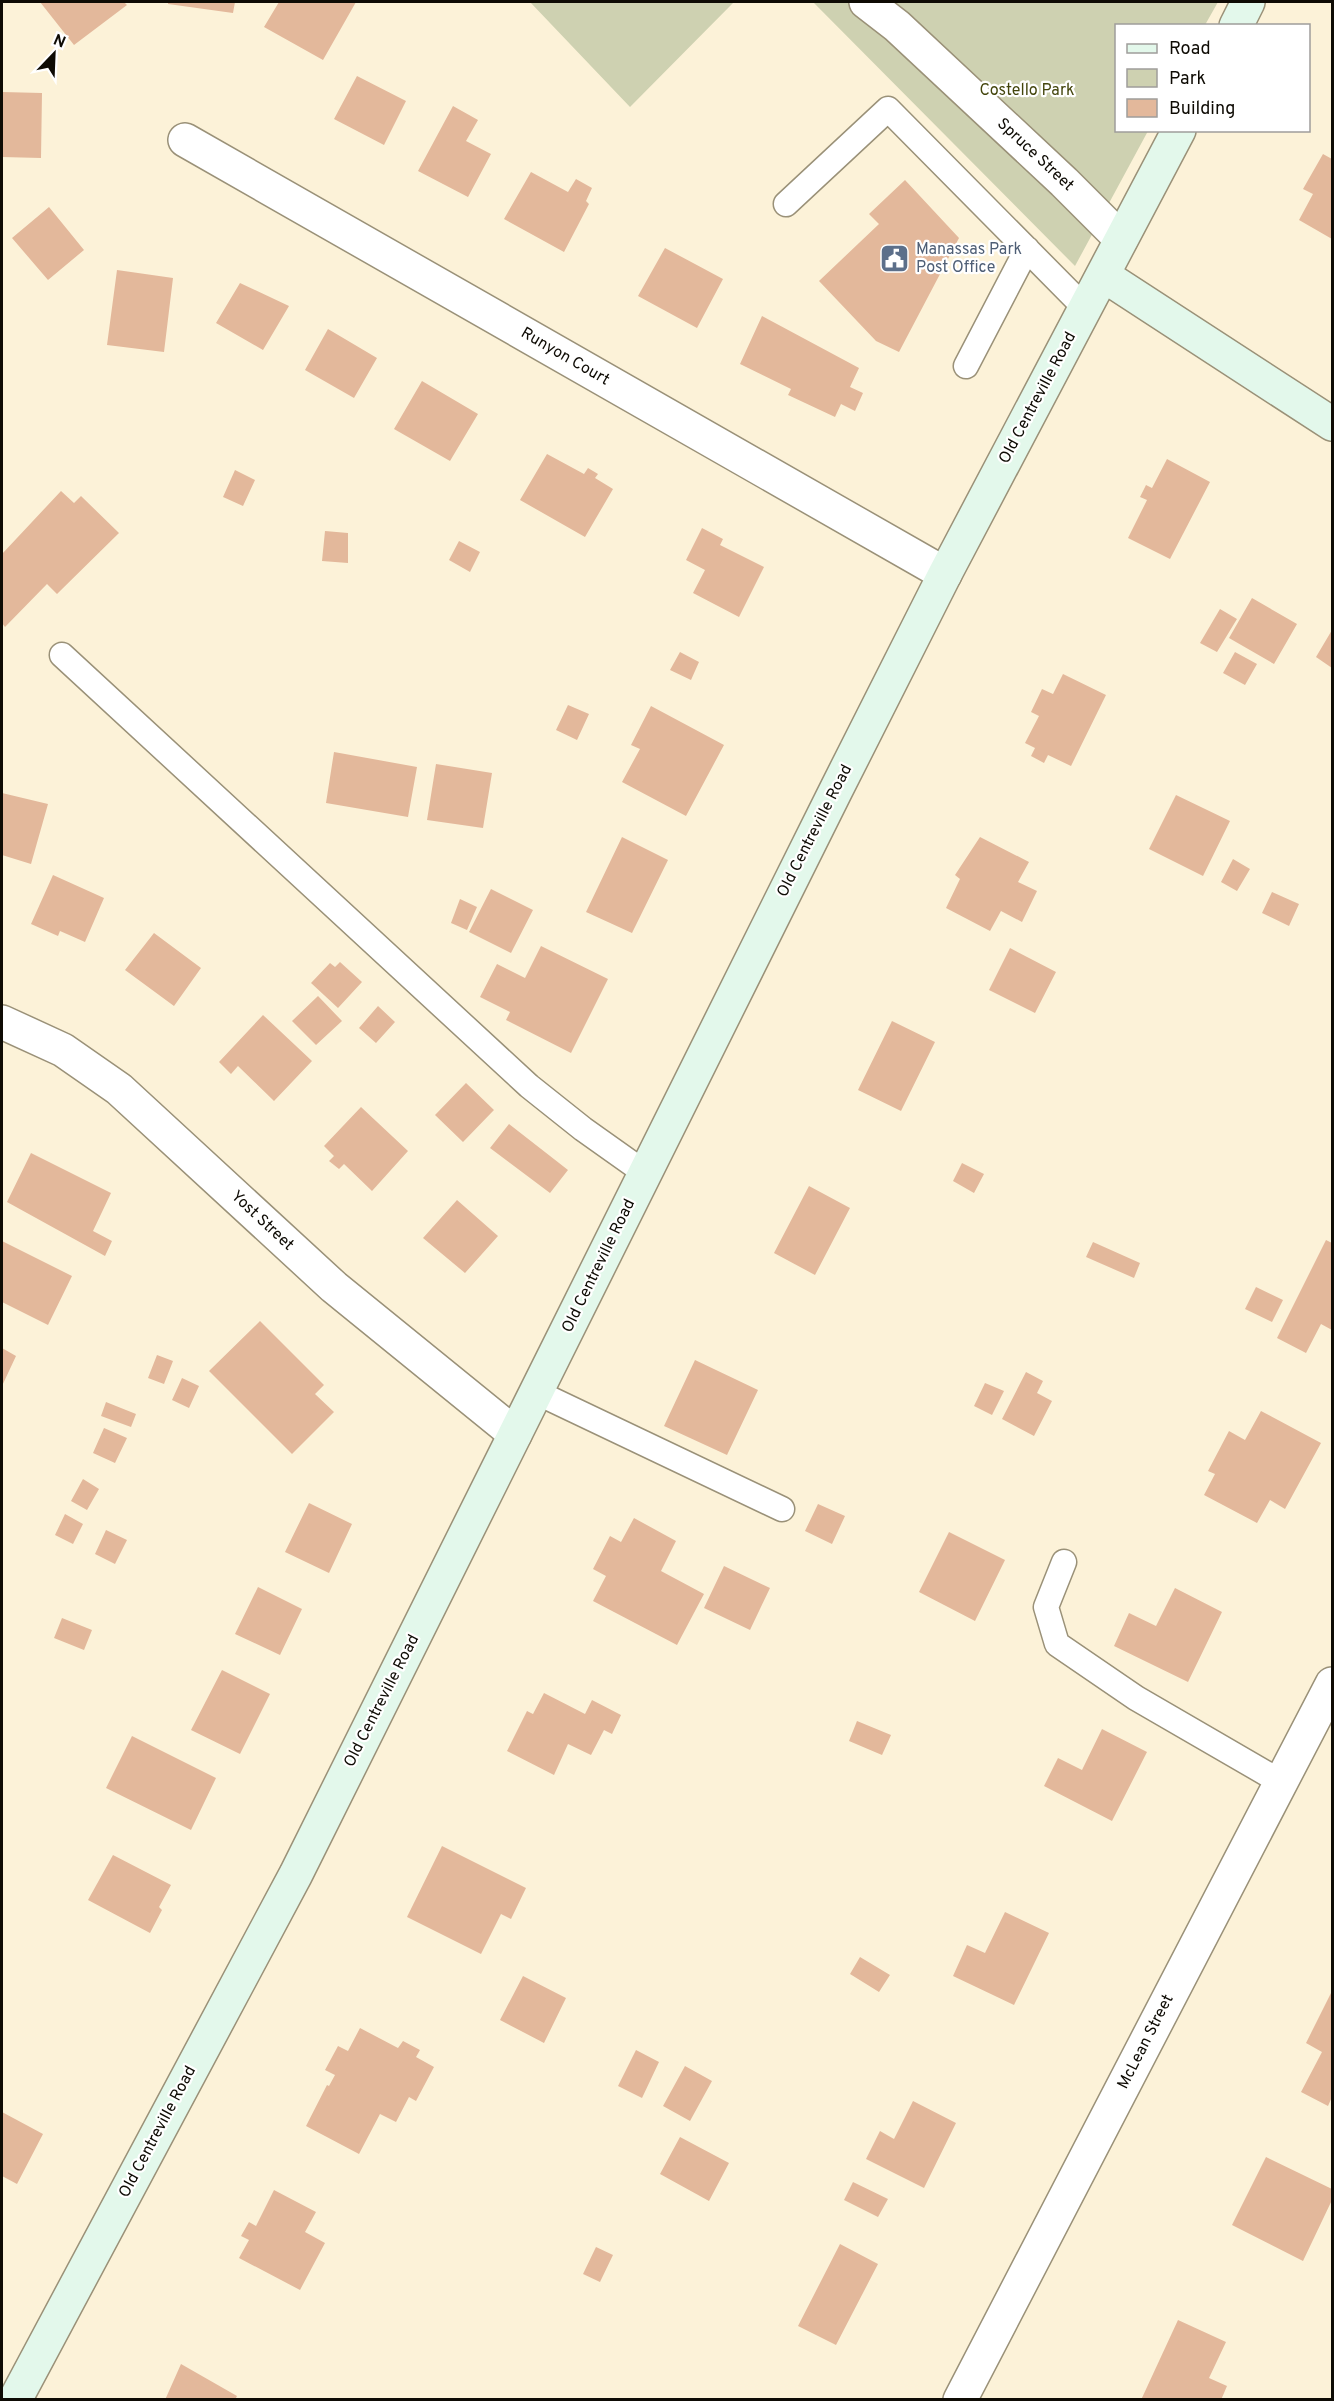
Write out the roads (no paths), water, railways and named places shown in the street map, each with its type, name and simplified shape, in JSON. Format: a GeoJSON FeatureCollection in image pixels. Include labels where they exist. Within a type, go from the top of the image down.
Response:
{"type":"FeatureCollection","features":[{"type":"Feature","properties":{"kind":"main road"},"geometry":{"type":"LineString","coordinates":[[1237,24],[1248,2]]}},
{"type":"Feature","properties":{"kind":"main road","name":"Old Centreville Road"},"geometry":{"type":"LineString","coordinates":[[15,2400],[296,1874],[945,574],[1178,132]]}},
{"type":"Feature","properties":{"kind":"main road"},"geometry":{"type":"LineString","coordinates":[[1103,275],[1332,424]]}},
{"type":"Feature","properties":{"kind":"street","name":"Spruce Street"},"geometry":{"type":"LineString","coordinates":[[866,2],[897,26],[1064,182],[1121,239]]}},
{"type":"Feature","properties":{"kind":"street","name":"Runyon Court"},"geometry":{"type":"LineString","coordinates":[[185,140],[945,574]]}},
{"type":"Feature","properties":{"kind":"street","name":"Yost Street"},"geometry":{"type":"LineString","coordinates":[[2,1022],[63,1050],[119,1089],[334,1287],[515,1434]]}},
{"type":"Feature","properties":{"kind":"street","name":"McLean Street"},"geometry":{"type":"LineString","coordinates":[[960,2400],[1332,1684]]}},
{"type":"Feature","properties":{"kind":"lane"},"geometry":{"type":"LineString","coordinates":[[786,204],[888,109],[1085,308]]}},
{"type":"Feature","properties":{"kind":"lane"},"geometry":{"type":"LineString","coordinates":[[966,366],[1027,249]]}},
{"type":"Feature","properties":{"kind":"lane"},"geometry":{"type":"LineString","coordinates":[[62,655],[529,1086],[583,1129],[645,1173]]}},
{"type":"Feature","properties":{"kind":"lane"},"geometry":{"type":"LineString","coordinates":[[536,1392],[782,1509]]}},
{"type":"Feature","properties":{"kind":"lane"},"geometry":{"type":"LineString","coordinates":[[1064,1562],[1046,1606],[1057,1644],[1136,1698],[1281,1782]]}},
{"type":"Feature","properties":{"kind":"place","name":"Manassas Park Post Office"},"geometry":{"type":"Point","coordinates":[895,259]}},
{"type":"Feature","properties":{"kind":"park label","name":"Costello Park"},"geometry":{"type":"Point","coordinates":[1027,91]}}]}
